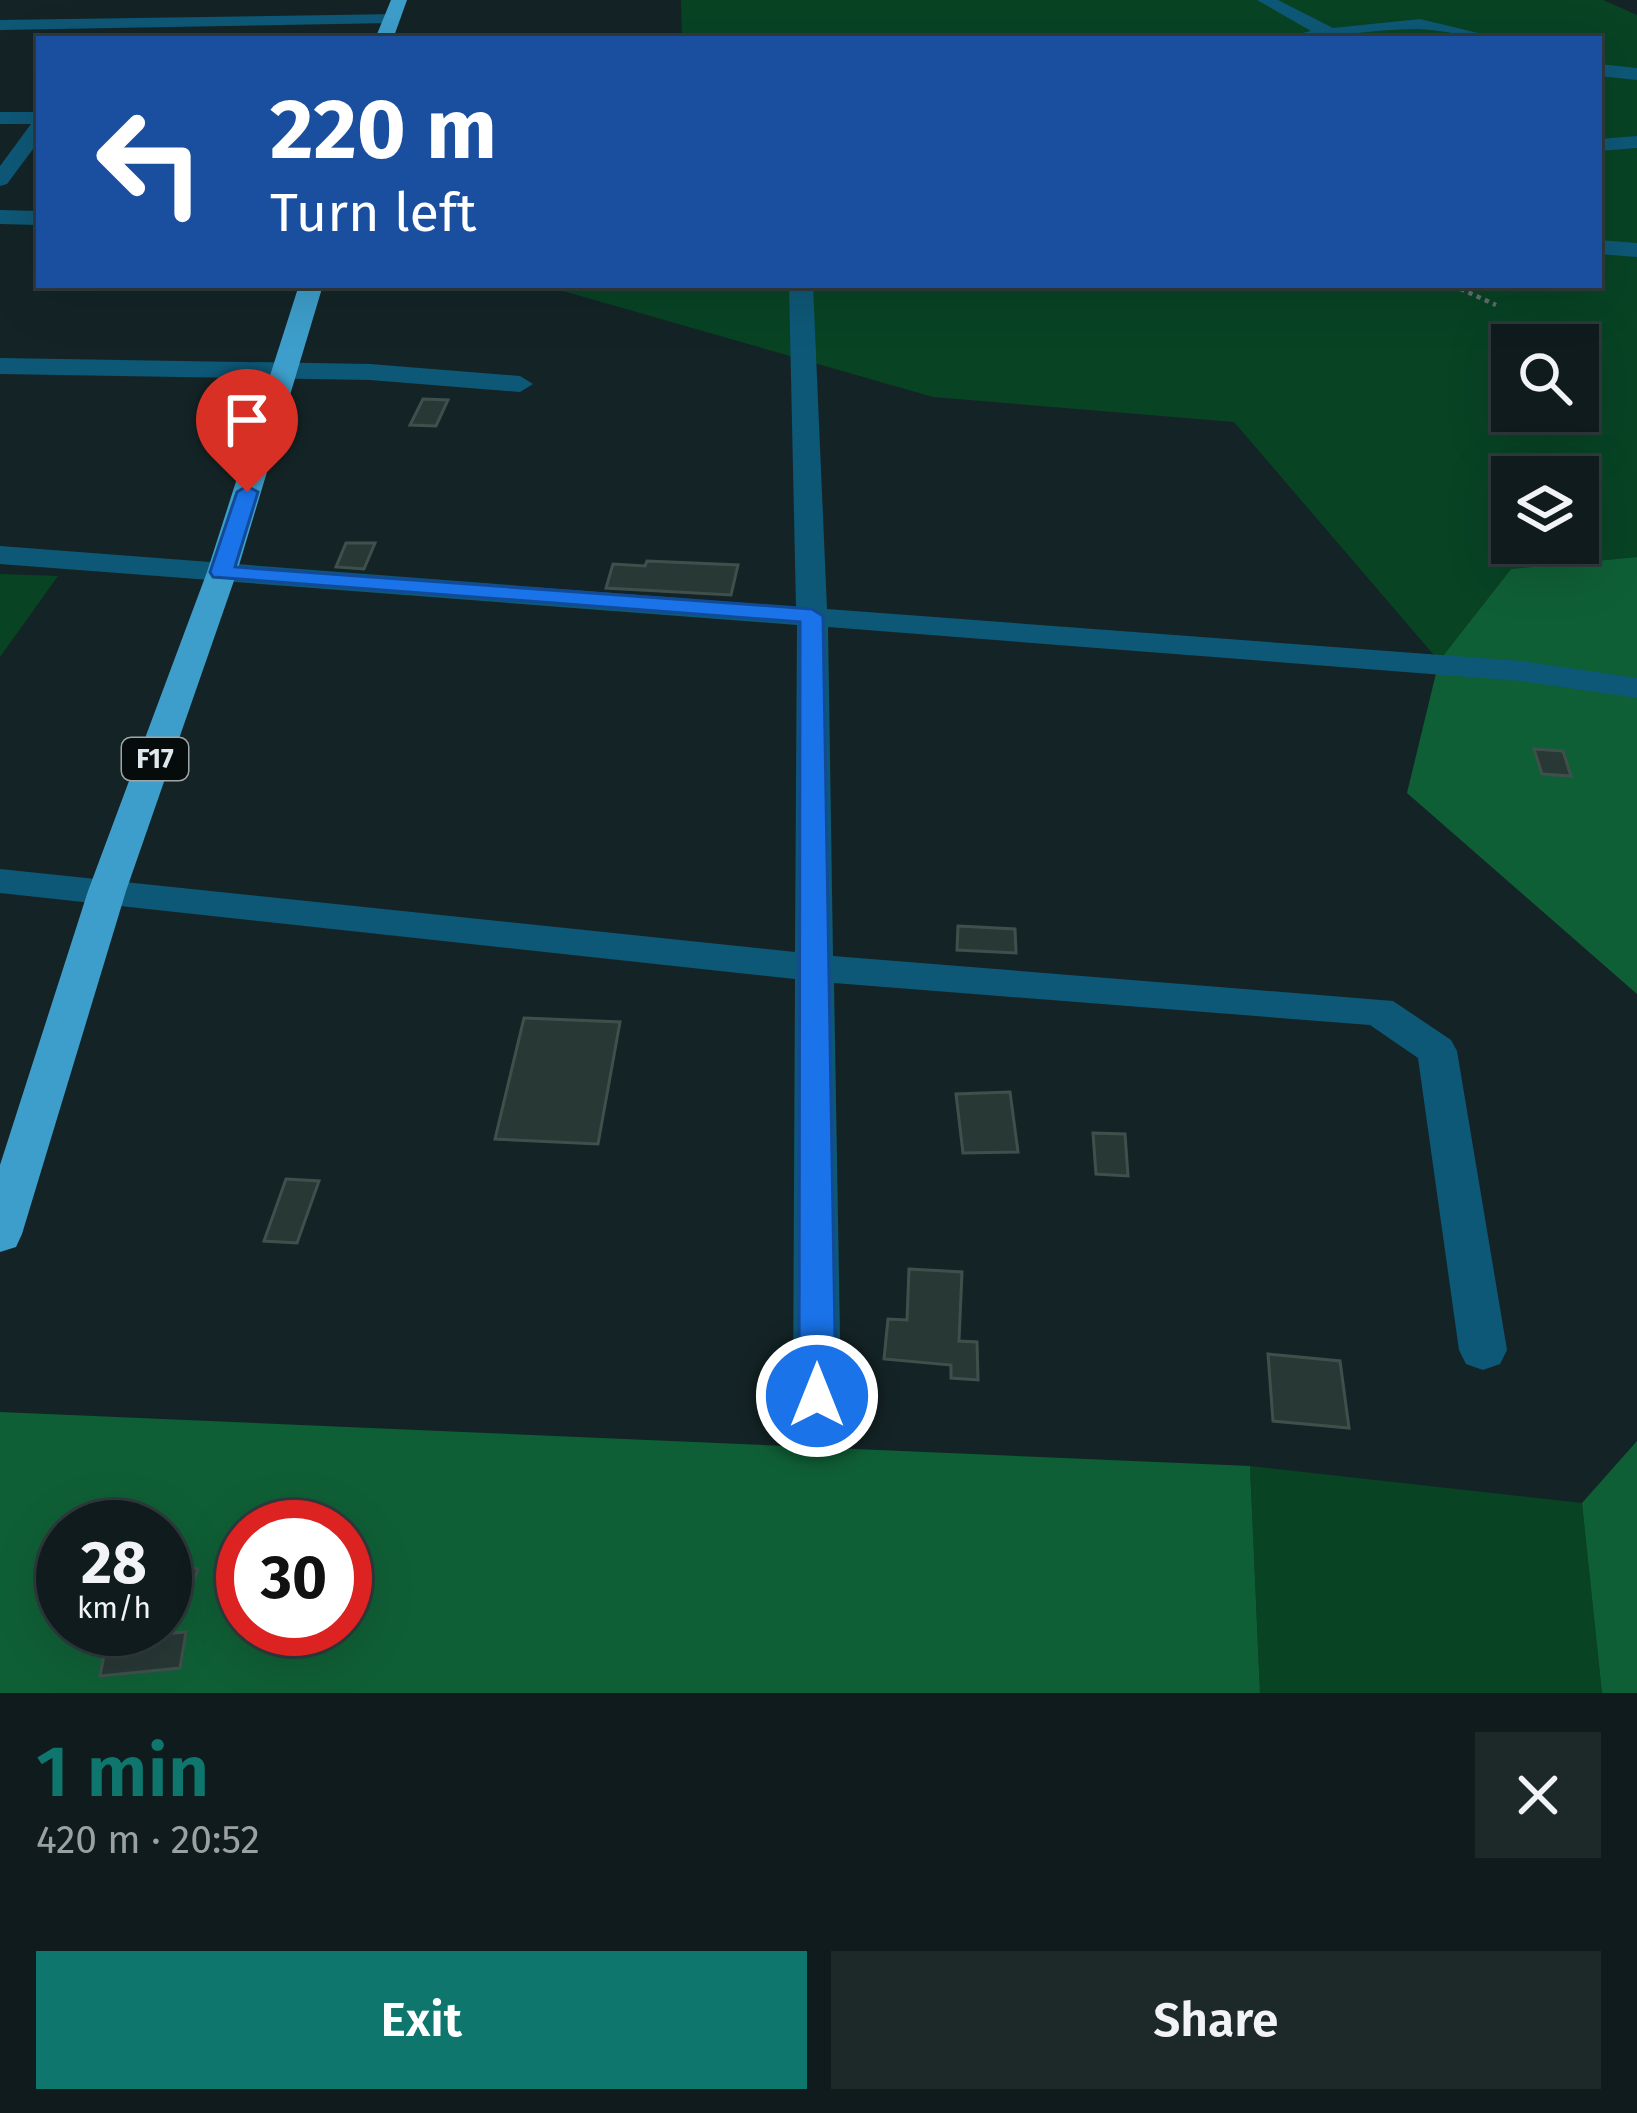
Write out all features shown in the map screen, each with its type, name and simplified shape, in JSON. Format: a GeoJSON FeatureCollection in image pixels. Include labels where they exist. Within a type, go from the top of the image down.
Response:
{"type":"FeatureCollection","features":[{"type":"Feature","properties":{"kind":"highway","name":"F17"},"geometry":{"type":"LineString","coordinates":[[0,1234],[107,891],[221,572],[310,288]]}},
{"type":"Feature","properties":{"kind":"street"},"geometry":{"type":"LineString","coordinates":[[108,32],[130,0]]}},
{"type":"Feature","properties":{"kind":"street"},"geometry":{"type":"LineString","coordinates":[[1265,0],[1332,35]]}},
{"type":"Feature","properties":{"kind":"street"},"geometry":{"type":"LineString","coordinates":[[0,25],[108,32],[395,9]]}},
{"type":"Feature","properties":{"kind":"street"},"geometry":{"type":"LineString","coordinates":[[1320,36],[1420,24],[1479,36]]}},
{"type":"Feature","properties":{"kind":"street"},"geometry":{"type":"LineString","coordinates":[[1602,70],[1637,74]]}},
{"type":"Feature","properties":{"kind":"street"},"geometry":{"type":"LineString","coordinates":[[0,118],[36,118]]}},
{"type":"Feature","properties":{"kind":"street"},"geometry":{"type":"LineString","coordinates":[[0,181],[36,131]]}},
{"type":"Feature","properties":{"kind":"street"},"geometry":{"type":"LineString","coordinates":[[1602,145],[1637,142]]}},
{"type":"Feature","properties":{"kind":"street"},"geometry":{"type":"LineString","coordinates":[[0,218],[36,218]]}},
{"type":"Feature","properties":{"kind":"street"},"geometry":{"type":"LineString","coordinates":[[1602,247],[1637,250]]}},
{"type":"Feature","properties":{"kind":"street"},"geometry":{"type":"LineString","coordinates":[[801,288],[812,616],[817,1396]]}},
{"type":"Feature","properties":{"kind":"street"},"geometry":{"type":"LineString","coordinates":[[0,366],[370,372],[520,384]]}},
{"type":"Feature","properties":{"kind":"street"},"geometry":{"type":"LineString","coordinates":[[0,555],[1521,670],[1637,688]]}},
{"type":"Feature","properties":{"kind":"street"},"geometry":{"type":"LineString","coordinates":[[0,881],[817,968],[1379,1011],[1437,1051],[1483,1350]]}},
{"type":"Feature","properties":{"kind":"path"},"geometry":{"type":"LineString","coordinates":[[1459,288],[1496,305]]}},
{"type":"Feature","properties":{"kind":"green space"},"geometry":{"type":"Polygon","coordinates":[[[681,0],[1603,0],[1637,15],[1637,557],[1599,561],[1599,456],[1491,456],[1491,564],[1564,564],[1511,569],[1439,661],[1234,422],[933,397],[552,288],[1602,288],[1602,36],[682,36],[681,0]]]}},
{"type":"Feature","properties":{"kind":"green space"},"geometry":{"type":"Polygon","coordinates":[[[1637,557],[1637,994],[1407,793],[1439,661],[1511,569],[1637,557]]]}},
{"type":"Feature","properties":{"kind":"green space"},"geometry":{"type":"Polygon","coordinates":[[[0,574],[58,576],[0,657],[0,574]]]}},
{"type":"Feature","properties":{"kind":"green space"},"geometry":{"type":"Polygon","coordinates":[[[0,1412],[1250,1466],[1260,1693],[0,1693],[0,1412]]]}},
{"type":"Feature","properties":{"kind":"green space"},"geometry":{"type":"Polygon","coordinates":[[[1637,1441],[1637,1693],[1602,1693],[1582,1503],[1637,1441]]]}},
{"type":"Feature","properties":{"kind":"green space"},"geometry":{"type":"Polygon","coordinates":[[[1250,1466],[1582,1503],[1602,1693],[1260,1693],[1250,1466]]]}},
{"type":"Feature","properties":{"kind":"building"},"geometry":{"type":"Polygon","coordinates":[[[423,399],[448,400],[436,426],[410,425],[423,399]]]}},
{"type":"Feature","properties":{"kind":"building"},"geometry":{"type":"Polygon","coordinates":[[[346,543],[375,543],[364,569],[336,567],[346,543]]]}},
{"type":"Feature","properties":{"kind":"building"},"geometry":{"type":"Polygon","coordinates":[[[647,561],[738,565],[731,595],[606,588],[613,564],[645,566],[647,561]]]}},
{"type":"Feature","properties":{"kind":"building"},"geometry":{"type":"Polygon","coordinates":[[[1534,749],[1563,751],[1571,776],[1542,774],[1534,749]]]}},
{"type":"Feature","properties":{"kind":"building"},"geometry":{"type":"Polygon","coordinates":[[[958,926],[1015,929],[1016,953],[957,950],[958,926]]]}},
{"type":"Feature","properties":{"kind":"building"},"geometry":{"type":"Polygon","coordinates":[[[524,1018],[620,1022],[598,1144],[495,1139],[524,1018]]]}},
{"type":"Feature","properties":{"kind":"building"},"geometry":{"type":"Polygon","coordinates":[[[1010,1092],[1018,1152],[963,1153],[956,1094],[1010,1092]]]}},
{"type":"Feature","properties":{"kind":"building"},"geometry":{"type":"Polygon","coordinates":[[[1093,1133],[1125,1134],[1128,1176],[1096,1174],[1093,1133]]]}},
{"type":"Feature","properties":{"kind":"building"},"geometry":{"type":"Polygon","coordinates":[[[286,1179],[319,1181],[297,1243],[264,1241],[286,1179]]]}},
{"type":"Feature","properties":{"kind":"building"},"geometry":{"type":"Polygon","coordinates":[[[909,1269],[962,1272],[959,1341],[977,1342],[978,1380],[951,1378],[951,1365],[884,1359],[888,1319],[907,1320],[909,1269]]]}},
{"type":"Feature","properties":{"kind":"building"},"geometry":{"type":"Polygon","coordinates":[[[1268,1354],[1340,1361],[1349,1428],[1273,1421],[1268,1354]]]}},
{"type":"Feature","properties":{"kind":"building"},"geometry":{"type":"Polygon","coordinates":[[[104,1656],[182,1656],[180,1668],[100,1676],[104,1656]]]}},
{"type":"Feature","properties":{"kind":"route"},"geometry":{"type":"LineString","coordinates":[[247,492],[221,572],[812,616],[817,1396]]}}]}
